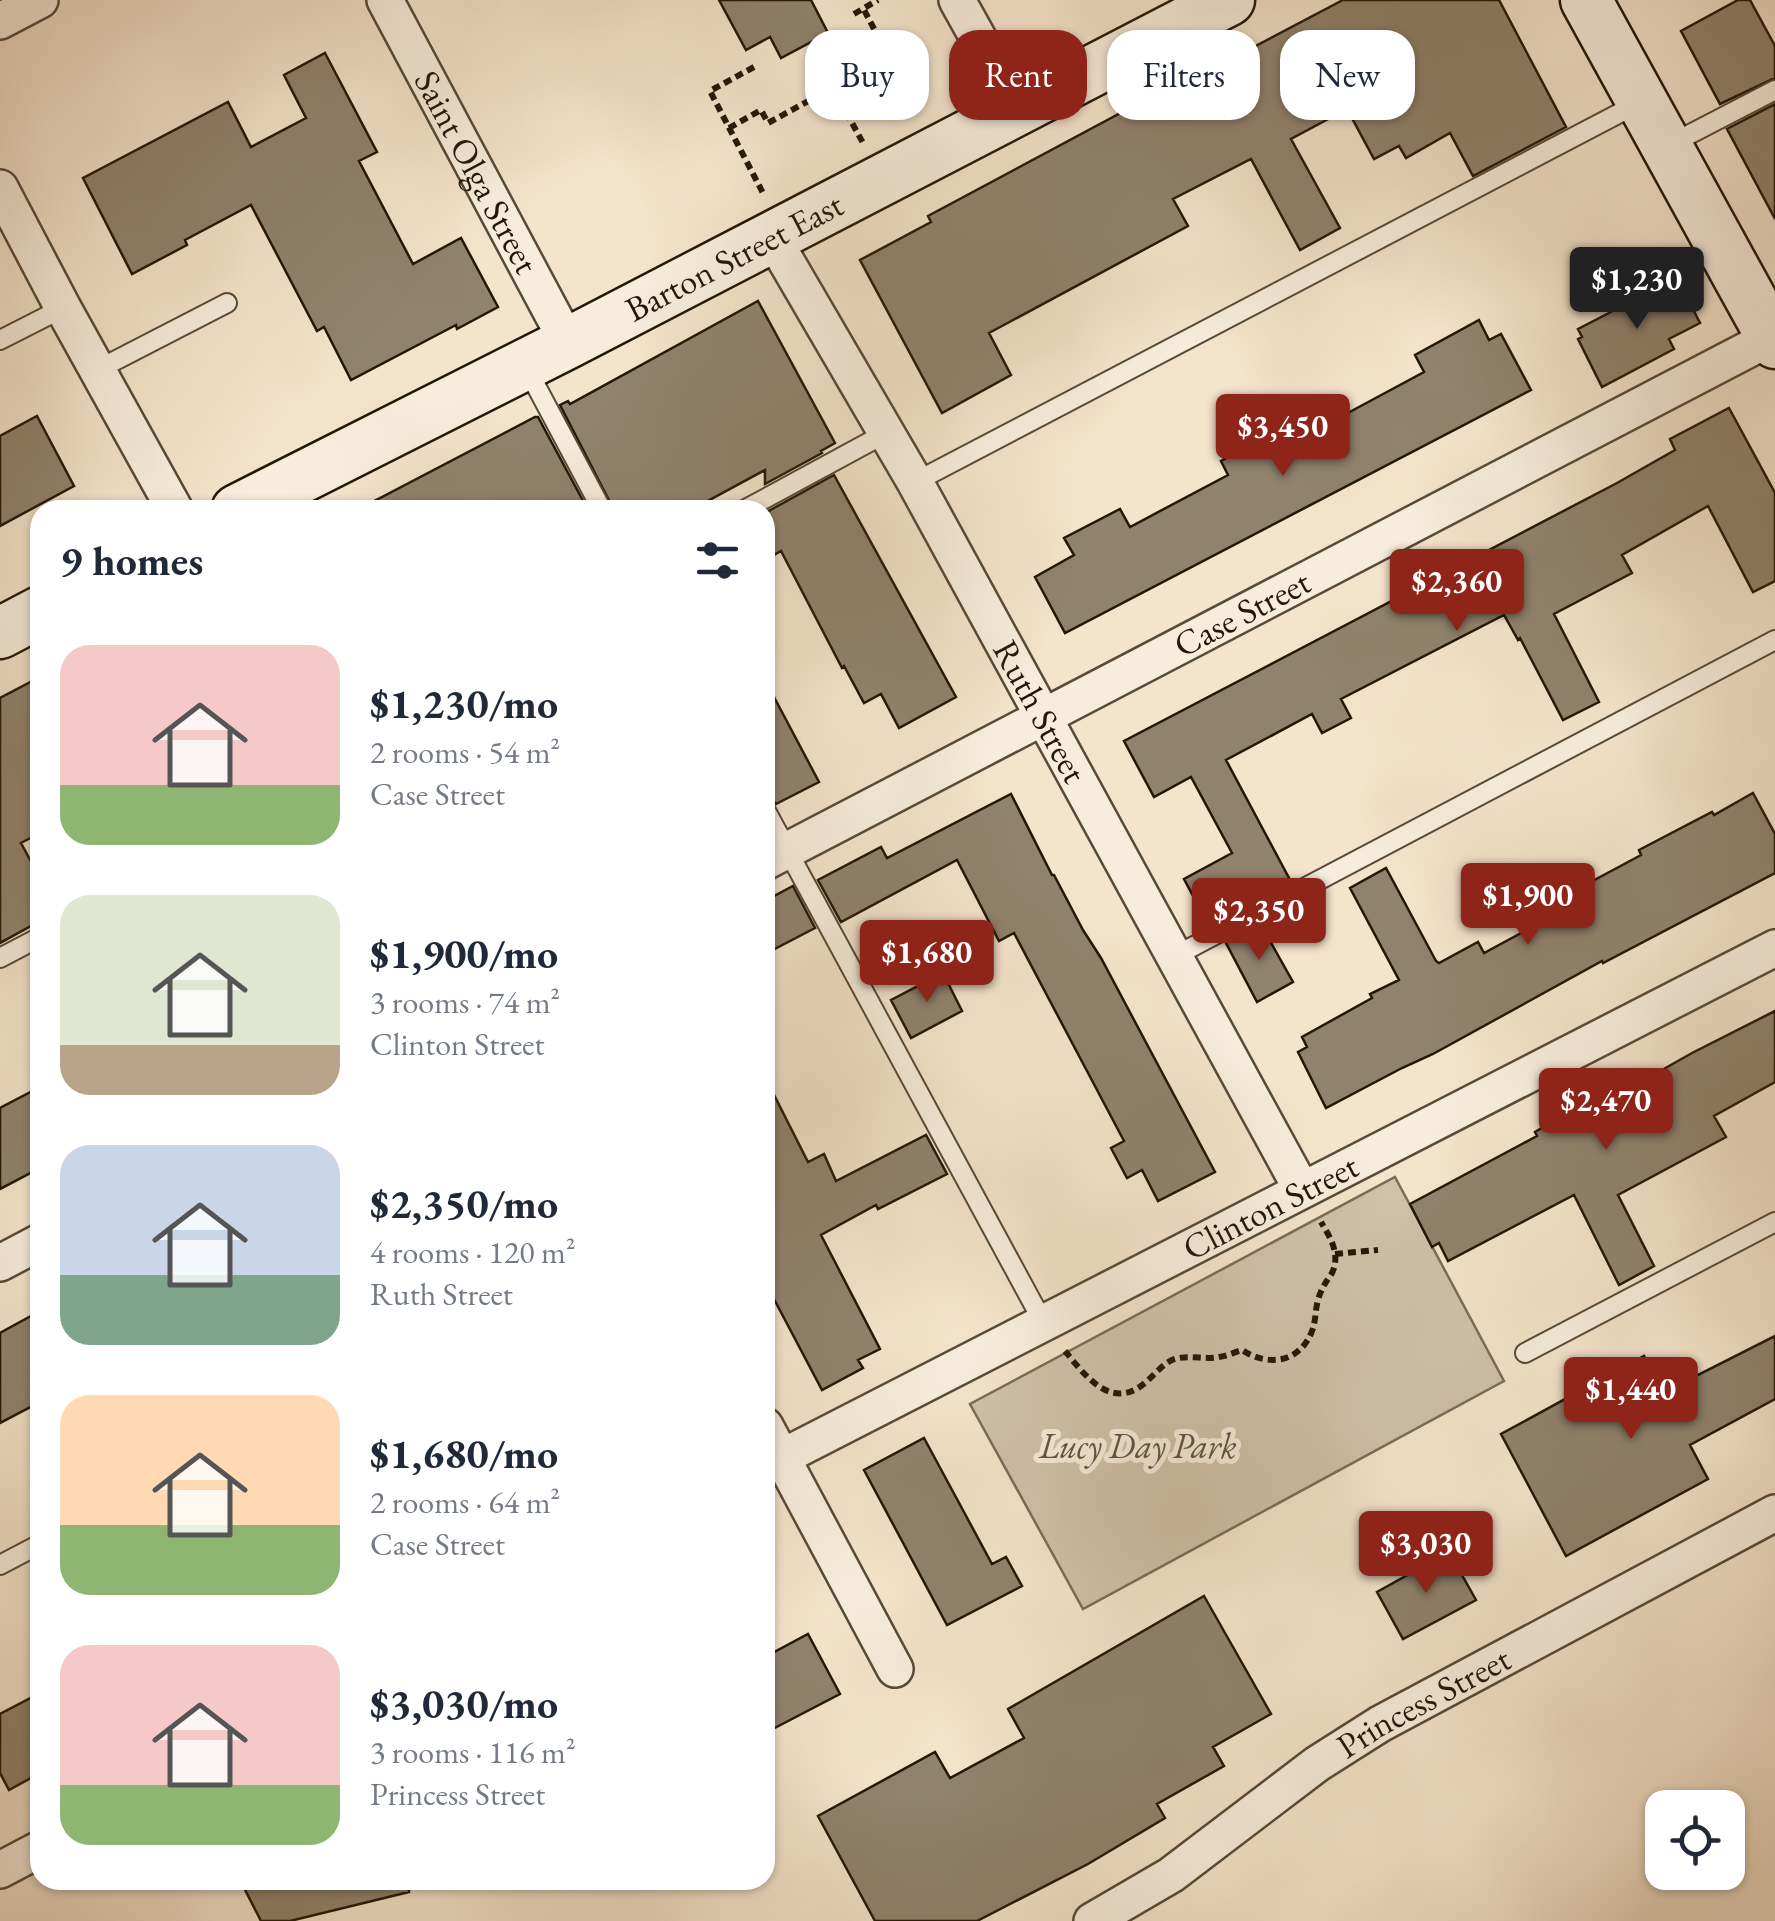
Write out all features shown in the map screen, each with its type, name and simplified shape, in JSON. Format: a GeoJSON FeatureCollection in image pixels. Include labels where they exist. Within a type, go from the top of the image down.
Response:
{"type":"FeatureCollection","features":[{"type":"Feature","properties":{"kind":"main road","name":"Barton Street East"},"geometry":{"type":"LineString","coordinates":[[1087,74],[1229,0]]}},
{"type":"Feature","properties":{"kind":"main road"},"geometry":{"type":"LineString","coordinates":[[1586,0],[1773,340]]}},
{"type":"Feature","properties":{"kind":"main road","name":"Barton Street East"},"geometry":{"type":"LineString","coordinates":[[263,500],[999,120]]}},
{"type":"Feature","properties":{"kind":"main road"},"geometry":{"type":"LineString","coordinates":[[0,633],[30,617]]}},
{"type":"Feature","properties":{"kind":"street"},"geometry":{"type":"LineString","coordinates":[[0,21],[40,0]]}},
{"type":"Feature","properties":{"kind":"street","name":"Saint Olga Street"},"geometry":{"type":"LineString","coordinates":[[385,0],[568,342]]}},
{"type":"Feature","properties":{"kind":"street"},"geometry":{"type":"LineString","coordinates":[[957,0],[974,30]]}},
{"type":"Feature","properties":{"kind":"street"},"geometry":{"type":"LineString","coordinates":[[0,188],[170,500]]}},
{"type":"Feature","properties":{"kind":"street","name":"Ruth Street"},"geometry":{"type":"LineString","coordinates":[[772,237],[914,482],[1302,1190]]}},
{"type":"Feature","properties":{"kind":"street","name":"Case Street"},"geometry":{"type":"LineString","coordinates":[[776,856],[1773,340]]}},
{"type":"Feature","properties":{"kind":"street","name":"Clinton Street"},"geometry":{"type":"LineString","coordinates":[[775,1460],[1775,948]]}},
{"type":"Feature","properties":{"kind":"street"},"geometry":{"type":"LineString","coordinates":[[0,1264],[30,1248]]}},
{"type":"Feature","properties":{"kind":"street"},"geometry":{"type":"LineString","coordinates":[[775,1464],[895,1669]]}},
{"type":"Feature","properties":{"kind":"street","name":"Princess Street"},"geometry":{"type":"LineString","coordinates":[[1092,1921],[1171,1874],[1317,1764],[1380,1724],[1775,1514]]}},
{"type":"Feature","properties":{"kind":"street"},"geometry":{"type":"LineString","coordinates":[[0,1870],[30,1854]]}},
{"type":"Feature","properties":{"kind":"lane"},"geometry":{"type":"LineString","coordinates":[[1666,147],[1775,90]]}},
{"type":"Feature","properties":{"kind":"lane"},"geometry":{"type":"LineString","coordinates":[[914,482],[1642,101]]}},
{"type":"Feature","properties":{"kind":"lane"},"geometry":{"type":"LineString","coordinates":[[98,370],[227,303]]}},
{"type":"Feature","properties":{"kind":"lane"},"geometry":{"type":"LineString","coordinates":[[0,340],[63,308]]}},
{"type":"Feature","properties":{"kind":"lane"},"geometry":{"type":"LineString","coordinates":[[524,364],[597,500]]}},
{"type":"Feature","properties":{"kind":"lane"},"geometry":{"type":"LineString","coordinates":[[763,500],[886,434]]}},
{"type":"Feature","properties":{"kind":"lane"},"geometry":{"type":"LineString","coordinates":[[1175,956],[1775,640]]}},
{"type":"Feature","properties":{"kind":"lane"},"geometry":{"type":"LineString","coordinates":[[776,856],[1043,1322]]}},
{"type":"Feature","properties":{"kind":"lane"},"geometry":{"type":"LineString","coordinates":[[0,958],[30,942]]}},
{"type":"Feature","properties":{"kind":"lane"},"geometry":{"type":"LineString","coordinates":[[1525,1353],[1775,1222]]}},
{"type":"Feature","properties":{"kind":"lane"},"geometry":{"type":"LineString","coordinates":[[0,1565],[30,1549]]}},
{"type":"Feature","properties":{"kind":"path"},"geometry":{"type":"LineString","coordinates":[[854,14],[878,0]]}},
{"type":"Feature","properties":{"kind":"path"},"geometry":{"type":"LineString","coordinates":[[863,8],[875,30]]}},
{"type":"Feature","properties":{"kind":"path"},"geometry":{"type":"LineString","coordinates":[[754,67],[710,91],[756,179]]}},
{"type":"Feature","properties":{"kind":"path"},"geometry":{"type":"LineString","coordinates":[[729,128],[761,110],[768,123],[805,103]]}},
{"type":"Feature","properties":{"kind":"path"},"geometry":{"type":"LineString","coordinates":[[851,120],[855,127]]}},
{"type":"Feature","properties":{"kind":"path"},"geometry":{"type":"LineString","coordinates":[[1043,1322],[1091,1381],[1110,1393],[1132,1391],[1164,1364],[1184,1357],[1221,1357],[1242,1350],[1266,1361],[1292,1356],[1312,1334],[1316,1304],[1335,1265],[1336,1254],[1302,1190]]}},
{"type":"Feature","properties":{"kind":"path"},"geometry":{"type":"LineString","coordinates":[[1336,1254],[1378,1250]]}},
{"type":"Feature","properties":{"kind":"green space","name":"Lucy Day Park"},"geometry":{"type":"Polygon","coordinates":[[[1395,1177],[1504,1381],[1083,1609],[970,1404],[1395,1177]]]}},
{"type":"Feature","properties":{"kind":"building"},"geometry":{"type":"Polygon","coordinates":[[[719,0],[811,0],[826,30],[805,30],[805,45],[781,58],[770,37],[746,50],[719,0]]]}},
{"type":"Feature","properties":{"kind":"building"},"geometry":{"type":"Polygon","coordinates":[[[1343,0],[1499,0],[1566,127],[1473,176],[1450,133],[1406,158],[1399,146],[1374,159],[1353,120],[1415,120],[1415,30],[1286,30],[1343,0]]]}},
{"type":"Feature","properties":{"kind":"building"},"geometry":{"type":"Polygon","coordinates":[[[1738,0],[1750,0],[1775,46],[1775,78],[1720,104],[1681,31],[1738,0]]]}},
{"type":"Feature","properties":{"kind":"building"},"geometry":{"type":"Polygon","coordinates":[[[1280,33],[1280,120],[1326,120],[1291,139],[1340,228],[1300,250],[1251,159],[1173,199],[1188,226],[989,333],[1011,375],[942,413],[860,260],[931,222],[928,216],[1107,120],[1260,120],[1260,44],[1280,33]]]}},
{"type":"Feature","properties":{"kind":"building"},"geometry":{"type":"Polygon","coordinates":[[[325,53],[377,152],[359,161],[413,264],[461,238],[498,307],[351,380],[324,327],[317,331],[251,205],[132,274],[83,178],[228,102],[251,147],[306,118],[284,75],[325,53]]]}},
{"type":"Feature","properties":{"kind":"building"},"geometry":{"type":"Polygon","coordinates":[[[1775,104],[1775,219],[1727,129],[1775,104]]]}},
{"type":"Feature","properties":{"kind":"building"},"geometry":{"type":"Polygon","coordinates":[[[1677,278],[1700,323],[1669,339],[1674,349],[1602,387],[1578,339],[1582,337],[1578,329],[1677,278]]]}},
{"type":"Feature","properties":{"kind":"building"},"geometry":{"type":"Polygon","coordinates":[[[758,301],[835,443],[765,484],[765,470],[710,500],[609,500],[560,405],[568,401],[570,404],[758,301]]]}},
{"type":"Feature","properties":{"kind":"building"},"geometry":{"type":"Polygon","coordinates":[[[1479,320],[1489,340],[1501,334],[1531,390],[1065,633],[1035,577],[1074,555],[1064,538],[1120,509],[1130,527],[1228,475],[1221,461],[1255,442],[1263,457],[1344,415],[1424,372],[1415,355],[1479,320]]]}},
{"type":"Feature","properties":{"kind":"building"},"geometry":{"type":"Polygon","coordinates":[[[1729,408],[1775,493],[1775,581],[1753,592],[1708,506],[1622,555],[1632,573],[1554,614],[1599,702],[1563,720],[1504,615],[1341,699],[1351,718],[1322,733],[1312,714],[1226,760],[1289,878],[1248,900],[1249,903],[1207,922],[1184,879],[1232,853],[1191,777],[1154,797],[1124,741],[1617,483],[1675,450],[1670,439],[1729,408]]]}},
{"type":"Feature","properties":{"kind":"building"},"geometry":{"type":"Polygon","coordinates":[[[37,416],[74,486],[48,500],[30,500],[30,510],[0,526],[0,436],[37,416]]]}},
{"type":"Feature","properties":{"kind":"building"},"geometry":{"type":"Polygon","coordinates":[[[538,417],[583,500],[376,500],[538,417]]]}},
{"type":"Feature","properties":{"kind":"building"},"geometry":{"type":"Polygon","coordinates":[[[834,475],[956,697],[899,728],[881,694],[864,703],[781,551],[775,554],[775,507],[834,475]]]}},
{"type":"Feature","properties":{"kind":"building"},"geometry":{"type":"Polygon","coordinates":[[[30,682],[30,838],[21,843],[30,860],[30,926],[0,943],[0,698],[30,682]]]}},
{"type":"Feature","properties":{"kind":"building"},"geometry":{"type":"Polygon","coordinates":[[[775,699],[819,782],[775,803],[775,699]]]}},
{"type":"Feature","properties":{"kind":"building"},"geometry":{"type":"Polygon","coordinates":[[[1753,793],[1775,834],[1775,873],[1326,1108],[1298,1052],[1307,1047],[1302,1037],[1399,980],[1350,888],[1386,868],[1436,961],[1439,963],[1478,942],[1484,953],[1536,925],[1526,906],[1553,892],[1557,900],[1641,855],[1639,850],[1753,793]]]}},
{"type":"Feature","properties":{"kind":"building"},"geometry":{"type":"Polygon","coordinates":[[[1011,794],[1215,1172],[1158,1201],[1142,1170],[1127,1178],[1111,1148],[1124,1141],[1014,933],[999,941],[957,860],[841,922],[818,880],[881,847],[887,858],[1011,794]]]}},
{"type":"Feature","properties":{"kind":"building"},"geometry":{"type":"Polygon","coordinates":[[[793,886],[815,928],[775,949],[775,896],[793,886]]]}},
{"type":"Feature","properties":{"kind":"building"},"geometry":{"type":"Polygon","coordinates":[[[1261,925],[1293,982],[1257,1002],[1226,943],[1261,925]]]}},
{"type":"Feature","properties":{"kind":"building"},"geometry":{"type":"Polygon","coordinates":[[[943,973],[962,1011],[911,1038],[891,1000],[943,973]]]}},
{"type":"Feature","properties":{"kind":"building"},"geometry":{"type":"Polygon","coordinates":[[[1775,1011],[1775,1082],[1714,1116],[1726,1137],[1618,1195],[1654,1266],[1619,1285],[1574,1195],[1448,1261],[1439,1243],[1432,1247],[1410,1204],[1537,1136],[1535,1132],[1568,1113],[1572,1121],[1775,1011]]]}},
{"type":"Feature","properties":{"kind":"building"},"geometry":{"type":"Polygon","coordinates":[[[30,1092],[30,1173],[0,1189],[0,1108],[30,1092]]]}},
{"type":"Feature","properties":{"kind":"building"},"geometry":{"type":"Polygon","coordinates":[[[775,1097],[808,1162],[824,1154],[836,1181],[926,1135],[947,1174],[878,1209],[876,1205],[821,1235],[880,1349],[858,1360],[863,1368],[822,1390],[775,1301],[775,1097]]]}},
{"type":"Feature","properties":{"kind":"building"},"geometry":{"type":"Polygon","coordinates":[[[30,1316],[30,1407],[0,1423],[0,1333],[30,1316]]]}},
{"type":"Feature","properties":{"kind":"building"},"geometry":{"type":"Polygon","coordinates":[[[1775,1336],[1775,1399],[1690,1445],[1708,1479],[1566,1556],[1501,1434],[1644,1356],[1666,1391],[1775,1336]]]}},
{"type":"Feature","properties":{"kind":"building"},"geometry":{"type":"Polygon","coordinates":[[[924,1438],[992,1564],[1006,1557],[1022,1586],[947,1625],[864,1470],[924,1438]]]}},
{"type":"Feature","properties":{"kind":"building"},"geometry":{"type":"Polygon","coordinates":[[[1449,1552],[1476,1600],[1403,1639],[1377,1592],[1449,1552]]]}},
{"type":"Feature","properties":{"kind":"building"},"geometry":{"type":"Polygon","coordinates":[[[1204,1596],[1271,1714],[1213,1747],[1224,1766],[1157,1804],[1165,1818],[1088,1864],[977,1921],[875,1921],[818,1816],[935,1752],[950,1778],[1024,1738],[1008,1709],[1204,1596]]]}},
{"type":"Feature","properties":{"kind":"building"},"geometry":{"type":"Polygon","coordinates":[[[808,1634],[840,1694],[775,1728],[775,1652],[808,1634]]]}},
{"type":"Feature","properties":{"kind":"building"},"geometry":{"type":"Polygon","coordinates":[[[30,1698],[30,1778],[9,1790],[0,1773],[0,1714],[30,1698]]]}},
{"type":"Feature","properties":{"kind":"building"},"geometry":{"type":"Polygon","coordinates":[[[245,1890],[409,1890],[290,1921],[261,1921],[245,1890]]]}}]}
